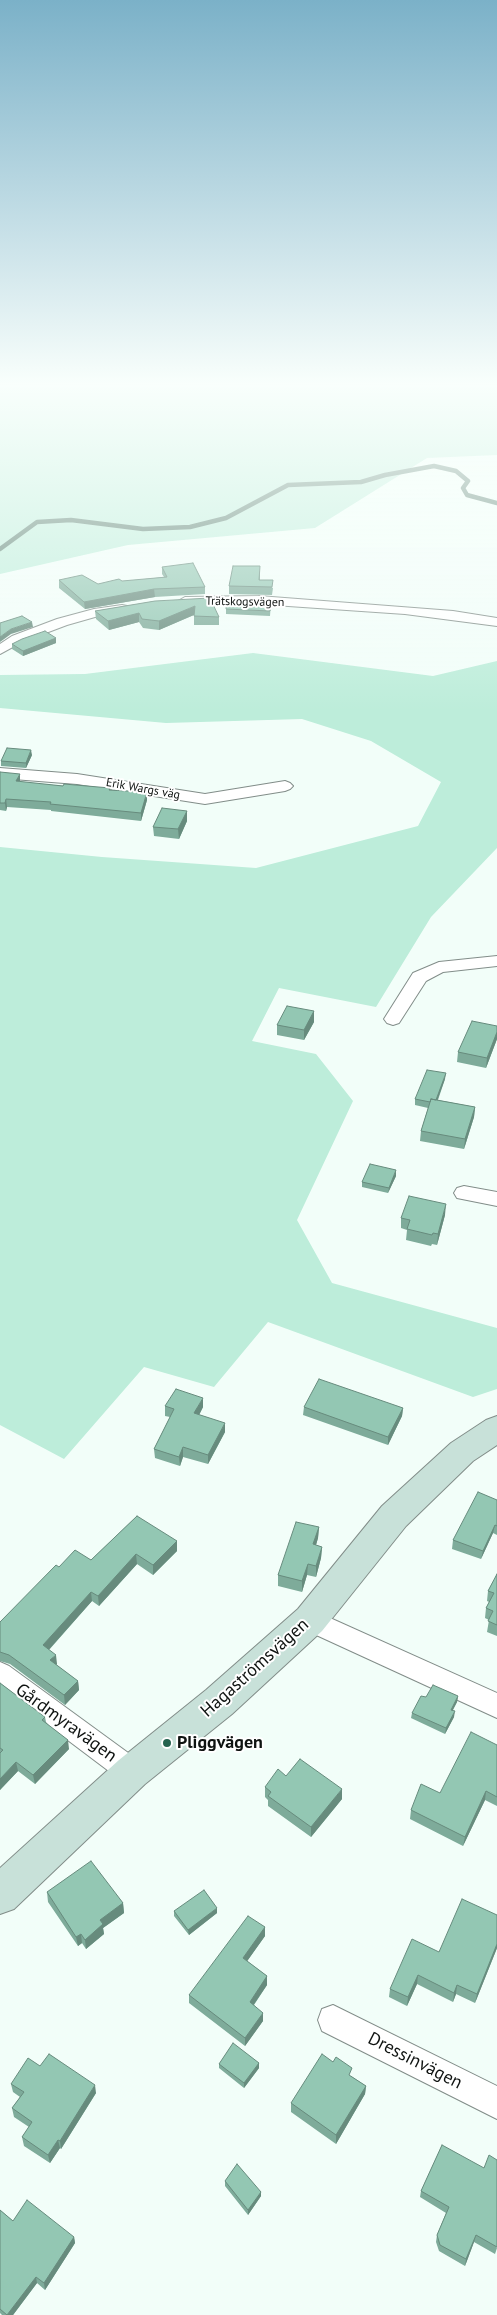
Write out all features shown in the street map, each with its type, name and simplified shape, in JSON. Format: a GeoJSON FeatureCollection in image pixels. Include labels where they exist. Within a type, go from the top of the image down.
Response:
{"type":"FeatureCollection","features":[{"type":"Feature","properties":{"kind":"street","name":"Trätskogsvägen"},"geometry":{"type":"LineString","coordinates":[[172,602],[259,600],[405,610],[497,622]]}},
{"type":"Feature","properties":{"kind":"street"},"geometry":{"type":"LineString","coordinates":[[0,650],[16,639],[62,622],[94,613],[137,606]]}},
{"type":"Feature","properties":{"kind":"street","name":"Erik Wargs väg"},"geometry":{"type":"LineString","coordinates":[[0,773],[78,779],[205,799],[285,786]]}},
{"type":"Feature","properties":{"kind":"street"},"geometry":{"type":"LineString","coordinates":[[394,1019],[419,977],[439,967],[497,961]]}},
{"type":"Feature","properties":{"kind":"street"},"geometry":{"type":"LineString","coordinates":[[464,1193],[497,1199]]}},
{"type":"Feature","properties":{"kind":"street","name":"Hagaströmsvägen"},"geometry":{"type":"LineString","coordinates":[[0,1895],[132,1772],[219,1702],[310,1620],[394,1516],[462,1452],[497,1429]]}},
{"type":"Feature","properties":{"kind":"street"},"geometry":{"type":"LineString","coordinates":[[310,1620],[497,1706]]}},
{"type":"Feature","properties":{"kind":"street","name":"Gårdmyravägen"},"geometry":{"type":"LineString","coordinates":[[0,1674],[132,1772]]}},
{"type":"Feature","properties":{"kind":"street","name":"Dressinvägen"},"geometry":{"type":"LineString","coordinates":[[333,2020],[497,2103]]}},
{"type":"Feature","properties":{"kind":"green space"},"geometry":{"type":"Polygon","coordinates":[[[0,495],[368,495],[315,528],[128,545],[0,574],[0,495]]]}},
{"type":"Feature","properties":{"kind":"green space"},"geometry":{"type":"Polygon","coordinates":[[[253,653],[433,676],[497,661],[497,848],[431,917],[376,1007],[279,988],[252,1041],[316,1054],[353,1101],[297,1220],[332,1283],[497,1328],[497,1389],[473,1397],[268,1322],[214,1387],[144,1367],[64,1459],[0,1425],[0,847],[102,857],[256,868],[418,826],[441,782],[371,741],[302,719],[166,723],[0,708],[0,675],[85,674],[253,653]]]}},
{"type":"Feature","properties":{"kind":"building"},"geometry":{"type":"Polygon","coordinates":[[[193,563],[205,587],[154,589],[84,602],[59,580],[82,575],[98,584],[119,579],[122,581],[167,577],[162,567],[193,563]]]}},
{"type":"Feature","properties":{"kind":"building"},"geometry":{"type":"Polygon","coordinates":[[[233,566],[260,566],[259,580],[273,580],[272,587],[229,586],[233,566]]]}},
{"type":"Feature","properties":{"kind":"building"},"geometry":{"type":"Polygon","coordinates":[[[210,598],[219,617],[194,616],[195,606],[159,621],[142,619],[139,613],[108,621],[95,611],[155,601],[210,598]]]}},
{"type":"Feature","properties":{"kind":"building"},"geometry":{"type":"Polygon","coordinates":[[[227,601],[271,602],[270,611],[226,609],[227,601]]]}},
{"type":"Feature","properties":{"kind":"building"},"geometry":{"type":"Polygon","coordinates":[[[22,616],[32,622],[11,629],[0,637],[0,623],[22,616]]]}},
{"type":"Feature","properties":{"kind":"building"},"geometry":{"type":"Polygon","coordinates":[[[45,631],[56,638],[23,651],[12,644],[22,639],[45,631]]]}},
{"type":"Feature","properties":{"kind":"building"},"geometry":{"type":"Polygon","coordinates":[[[7,748],[31,750],[26,763],[1,761],[7,748]]]}},
{"type":"Feature","properties":{"kind":"building"},"geometry":{"type":"Polygon","coordinates":[[[0,772],[20,774],[16,781],[147,792],[141,813],[50,804],[51,802],[6,799],[5,803],[0,803],[0,772]]]}},
{"type":"Feature","properties":{"kind":"building"},"geometry":{"type":"Polygon","coordinates":[[[162,808],[187,811],[178,829],[153,827],[162,808]]]}},
{"type":"Feature","properties":{"kind":"building"},"geometry":{"type":"Polygon","coordinates":[[[287,1006],[314,1011],[304,1030],[277,1025],[287,1006]]]}},
{"type":"Feature","properties":{"kind":"building"},"geometry":{"type":"Polygon","coordinates":[[[472,1021],[497,1026],[497,1032],[487,1058],[458,1052],[472,1021]]]}},
{"type":"Feature","properties":{"kind":"building"},"geometry":{"type":"Polygon","coordinates":[[[427,1070],[446,1073],[436,1100],[431,1099],[430,1102],[415,1099],[427,1070]]]}},
{"type":"Feature","properties":{"kind":"building"},"geometry":{"type":"Polygon","coordinates":[[[431,1099],[475,1107],[465,1139],[421,1131],[431,1099]]]}},
{"type":"Feature","properties":{"kind":"building"},"geometry":{"type":"Polygon","coordinates":[[[370,1164],[396,1170],[389,1188],[362,1182],[370,1164]]]}},
{"type":"Feature","properties":{"kind":"building"},"geometry":{"type":"Polygon","coordinates":[[[409,1196],[446,1204],[438,1234],[433,1233],[432,1235],[407,1229],[410,1220],[401,1218],[409,1196]]]}},
{"type":"Feature","properties":{"kind":"building"},"geometry":{"type":"Polygon","coordinates":[[[319,1379],[403,1408],[388,1437],[304,1407],[319,1379]]]}},
{"type":"Feature","properties":{"kind":"building"},"geometry":{"type":"Polygon","coordinates":[[[176,1389],[203,1398],[194,1413],[225,1423],[208,1455],[183,1447],[179,1457],[154,1449],[174,1409],[165,1406],[176,1389]]]}},
{"type":"Feature","properties":{"kind":"building"},"geometry":{"type":"Polygon","coordinates":[[[478,1492],[497,1500],[497,1526],[495,1525],[483,1551],[453,1540],[478,1492]]]}},
{"type":"Feature","properties":{"kind":"building"},"geometry":{"type":"Polygon","coordinates":[[[137,1516],[177,1541],[153,1565],[136,1554],[98,1596],[91,1592],[43,1645],[56,1655],[50,1660],[78,1681],[64,1695],[9,1655],[0,1652],[0,1622],[56,1565],[59,1567],[75,1550],[91,1560],[137,1516]]]}},
{"type":"Feature","properties":{"kind":"building"},"geometry":{"type":"Polygon","coordinates":[[[296,1522],[319,1527],[313,1544],[322,1547],[316,1566],[308,1564],[302,1581],[278,1575],[296,1522]]]}},
{"type":"Feature","properties":{"kind":"building"},"geometry":{"type":"Polygon","coordinates":[[[497,1574],[497,1625],[488,1621],[493,1611],[486,1608],[494,1593],[488,1591],[497,1574]]]}},
{"type":"Feature","properties":{"kind":"building"},"geometry":{"type":"Polygon","coordinates":[[[0,1683],[45,1717],[42,1720],[68,1740],[33,1775],[16,1762],[0,1779],[0,1753],[3,1750],[0,1748],[0,1683]]]}},
{"type":"Feature","properties":{"kind":"building"},"geometry":{"type":"Polygon","coordinates":[[[433,1685],[458,1696],[451,1710],[455,1711],[446,1728],[412,1713],[421,1696],[426,1697],[433,1685]]]}},
{"type":"Feature","properties":{"kind":"building"},"geometry":{"type":"Polygon","coordinates":[[[471,1732],[497,1745],[497,1797],[486,1791],[465,1837],[411,1810],[421,1784],[440,1793],[471,1732]]]}},
{"type":"Feature","properties":{"kind":"building"},"geometry":{"type":"Polygon","coordinates":[[[300,1759],[342,1789],[311,1827],[268,1796],[271,1792],[265,1787],[278,1769],[286,1776],[300,1759]]]}},
{"type":"Feature","properties":{"kind":"building"},"geometry":{"type":"Polygon","coordinates":[[[91,1861],[123,1903],[100,1920],[103,1924],[85,1940],[81,1934],[76,1937],[47,1892],[91,1861]]]}},
{"type":"Feature","properties":{"kind":"building"},"geometry":{"type":"Polygon","coordinates":[[[204,1890],[217,1908],[188,1930],[174,1911],[204,1890]]]}},
{"type":"Feature","properties":{"kind":"building"},"geometry":{"type":"Polygon","coordinates":[[[462,1899],[497,1915],[497,1944],[477,1994],[457,1985],[454,1993],[418,1975],[408,1997],[390,1989],[412,1939],[439,1952],[462,1899]]]}},
{"type":"Feature","properties":{"kind":"building"},"geometry":{"type":"Polygon","coordinates":[[[248,1916],[265,1927],[243,1958],[267,1976],[250,2002],[263,2013],[245,2038],[189,1995],[248,1916]]]}},
{"type":"Feature","properties":{"kind":"building"},"geometry":{"type":"Polygon","coordinates":[[[233,2043],[259,2063],[244,2083],[219,2064],[233,2043]]]}},
{"type":"Feature","properties":{"kind":"building"},"geometry":{"type":"Polygon","coordinates":[[[49,2054],[95,2085],[60,2141],[58,2140],[48,2155],[22,2137],[32,2122],[12,2108],[24,2092],[11,2084],[28,2058],[40,2066],[49,2054]]]}},
{"type":"Feature","properties":{"kind":"building"},"geometry":{"type":"Polygon","coordinates":[[[322,2054],[333,2062],[336,2057],[352,2068],[349,2075],[366,2086],[336,2135],[291,2103],[322,2054]]]}},
{"type":"Feature","properties":{"kind":"building"},"geometry":{"type":"Polygon","coordinates":[[[442,2145],[484,2168],[489,2155],[497,2160],[497,2247],[476,2235],[466,2259],[440,2245],[437,2235],[449,2207],[421,2191],[442,2145]]]}},
{"type":"Feature","properties":{"kind":"building"},"geometry":{"type":"Polygon","coordinates":[[[237,2164],[261,2192],[248,2210],[225,2181],[237,2164]]]}},
{"type":"Feature","properties":{"kind":"building"},"geometry":{"type":"Polygon","coordinates":[[[27,2200],[74,2237],[44,2283],[36,2277],[7,2315],[0,2309],[0,2210],[13,2221],[27,2200]]]}},
{"type":"Feature","properties":{"kind":"waterway"},"geometry":{"type":"LineString","coordinates":[[0,549],[37,522],[71,520],[143,529],[190,527],[226,518],[269,495]]}},
{"type":"Feature","properties":{"kind":"waterway"},"geometry":{"type":"LineString","coordinates":[[467,495],[497,503]]}},
{"type":"Feature","properties":{"kind":"place","name":"Pliggvägen"},"geometry":{"type":"Point","coordinates":[167,1743]}}]}
